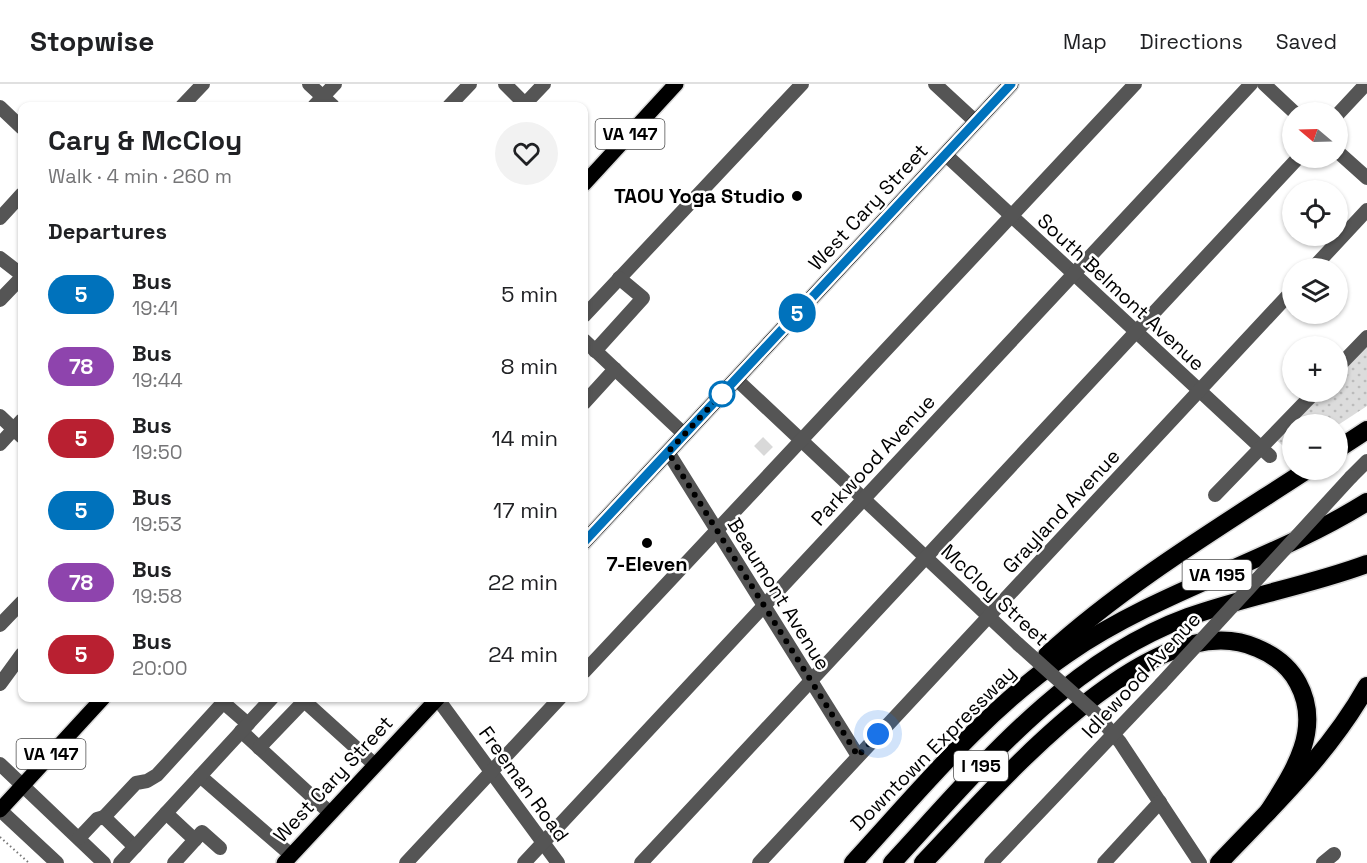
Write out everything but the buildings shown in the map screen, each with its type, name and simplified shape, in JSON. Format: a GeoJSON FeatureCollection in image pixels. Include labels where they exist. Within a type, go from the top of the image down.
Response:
{"type":"FeatureCollection","features":[{"type":"Feature","properties":{"kind":"highway"},"geometry":{"type":"LineString","coordinates":[[1348,442],[1367,430]]}},
{"type":"Feature","properties":{"kind":"highway"},"geometry":{"type":"LineString","coordinates":[[958,749],[974,722],[1097,613],[1197,542],[1291,480]]}},
{"type":"Feature","properties":{"kind":"highway","name":"Downtown Expressway"},"geometry":{"type":"LineString","coordinates":[[853,863],[958,749],[1028,682],[1068,653],[1164,598],[1304,536],[1367,502]]}},
{"type":"Feature","properties":{"kind":"highway","name":"VA 195"},"geometry":{"type":"LineString","coordinates":[[1080,678],[1144,637],[1188,617],[1285,591],[1367,564]]}},
{"type":"Feature","properties":{"kind":"highway"},"geometry":{"type":"LineString","coordinates":[[923,863],[1040,744],[1077,710],[1126,675],[1154,659],[1180,647],[1204,641],[1229,640],[1248,644],[1268,653],[1294,675],[1302,689],[1308,723],[1305,741],[1293,772],[1268,812]]}},
{"type":"Feature","properties":{"kind":"highway","name":"I 195"},"geometry":{"type":"LineString","coordinates":[[892,863],[999,747],[1080,678]]}},
{"type":"Feature","properties":{"kind":"highway"},"geometry":{"type":"LineString","coordinates":[[1219,863],[1322,754],[1367,686]]}},
{"type":"Feature","properties":{"kind":"main road","name":"VA 147"},"geometry":{"type":"LineString","coordinates":[[588,180],[676,84]]}},
{"type":"Feature","properties":{"kind":"main road","name":"West Cary Street"},"geometry":{"type":"LineString","coordinates":[[588,538],[1011,84]]}},
{"type":"Feature","properties":{"kind":"main road","name":"VA 147"},"geometry":{"type":"LineString","coordinates":[[0,810],[99,702]]}},
{"type":"Feature","properties":{"kind":"main road","name":"West Cary Street"},"geometry":{"type":"LineString","coordinates":[[288,859],[434,702]]}},
{"type":"Feature","properties":{"kind":"street"},"geometry":{"type":"LineString","coordinates":[[186,102],[203,84]]}},
{"type":"Feature","properties":{"kind":"street"},"geometry":{"type":"LineString","coordinates":[[309,84],[323,102]]}},
{"type":"Feature","properties":{"kind":"street"},"geometry":{"type":"LineString","coordinates":[[325,102],[336,84]]}},
{"type":"Feature","properties":{"kind":"street"},"geometry":{"type":"LineString","coordinates":[[453,102],[470,84]]}},
{"type":"Feature","properties":{"kind":"street"},"geometry":{"type":"LineString","coordinates":[[505,84],[521,102]]}},
{"type":"Feature","properties":{"kind":"street"},"geometry":{"type":"LineString","coordinates":[[527,102],[544,84]]}},
{"type":"Feature","properties":{"kind":"street"},"geometry":{"type":"LineString","coordinates":[[588,312],[739,147],[802,84]]}},
{"type":"Feature","properties":{"kind":"street"},"geometry":{"type":"LineString","coordinates":[[935,84],[976,122]]}},
{"type":"Feature","properties":{"kind":"street"},"geometry":{"type":"LineString","coordinates":[[588,668],[1135,84]]}},
{"type":"Feature","properties":{"kind":"street","name":"Parkwood Avenue"},"geometry":{"type":"LineString","coordinates":[[524,863],[1251,84]]}},
{"type":"Feature","properties":{"kind":"street"},"geometry":{"type":"LineString","coordinates":[[1264,84],[1283,102]]}},
{"type":"Feature","properties":{"kind":"street"},"geometry":{"type":"LineString","coordinates":[[1348,103],[1366,84]]}},
{"type":"Feature","properties":{"kind":"street"},"geometry":{"type":"LineString","coordinates":[[0,106],[18,124]]}},
{"type":"Feature","properties":{"kind":"street","name":"South Belmont Avenue"},"geometry":{"type":"LineString","coordinates":[[946,154],[1134,332],[1266,452]]}},
{"type":"Feature","properties":{"kind":"street"},"geometry":{"type":"LineString","coordinates":[[1348,161],[1367,178]]}},
{"type":"Feature","properties":{"kind":"street"},"geometry":{"type":"LineString","coordinates":[[641,863],[1289,168]]}},
{"type":"Feature","properties":{"kind":"street"},"geometry":{"type":"LineString","coordinates":[[0,218],[18,198]]}},
{"type":"Feature","properties":{"kind":"street"},"geometry":{"type":"LineString","coordinates":[[1322,258],[1367,210]]}},
{"type":"Feature","properties":{"kind":"street"},"geometry":{"type":"LineString","coordinates":[[0,258],[18,273]]}},
{"type":"Feature","properties":{"kind":"street"},"geometry":{"type":"LineString","coordinates":[[595,351],[643,298],[619,278]]}},
{"type":"Feature","properties":{"kind":"street"},"geometry":{"type":"LineString","coordinates":[[0,300],[18,280]]}},
{"type":"Feature","properties":{"kind":"street","name":"Grayland Avenue"},"geometry":{"type":"LineString","coordinates":[[759,863],[1282,302]]}},
{"type":"Feature","properties":{"kind":"street"},"geometry":{"type":"LineString","coordinates":[[1348,357],[1367,337]]}},
{"type":"Feature","properties":{"kind":"street"},"geometry":{"type":"LineString","coordinates":[[588,344],[684,434]]}},
{"type":"Feature","properties":{"kind":"street"},"geometry":{"type":"LineString","coordinates":[[588,399],[615,369]]}},
{"type":"Feature","properties":{"kind":"street","name":"McCloy Street"},"geometry":{"type":"LineString","coordinates":[[736,379],[1018,644],[1095,713],[1113,732],[1200,863]]}},
{"type":"Feature","properties":{"kind":"street"},"geometry":{"type":"LineString","coordinates":[[1215,495],[1266,452],[1307,402]]}},
{"type":"Feature","properties":{"kind":"street"},"geometry":{"type":"LineString","coordinates":[[0,416],[18,427]]}},
{"type":"Feature","properties":{"kind":"street"},"geometry":{"type":"LineString","coordinates":[[0,444],[18,430]]}},
{"type":"Feature","properties":{"kind":"street","name":"Beaumont Avenue"},"geometry":{"type":"LineString","coordinates":[[668,452],[762,606],[858,756]]}},
{"type":"Feature","properties":{"kind":"street","name":"Idlewood Avenue"},"geometry":{"type":"LineString","coordinates":[[991,863],[1161,684],[1367,461]]}},
{"type":"Feature","properties":{"kind":"street"},"geometry":{"type":"LineString","coordinates":[[0,626],[18,606]]}},
{"type":"Feature","properties":{"kind":"street"},"geometry":{"type":"LineString","coordinates":[[0,684],[18,659]]}},
{"type":"Feature","properties":{"kind":"street"},"geometry":{"type":"LineString","coordinates":[[120,863],[268,702]]}},
{"type":"Feature","properties":{"kind":"street"},"geometry":{"type":"LineString","coordinates":[[259,748],[300,702]]}},
{"type":"Feature","properties":{"kind":"street"},"geometry":{"type":"LineString","coordinates":[[308,702],[375,765]]}},
{"type":"Feature","properties":{"kind":"street","name":"Freeman Road"},"geometry":{"type":"LineString","coordinates":[[441,702],[558,863]]}},
{"type":"Feature","properties":{"kind":"street"},"geometry":{"type":"LineString","coordinates":[[406,863],[556,702]]}},
{"type":"Feature","properties":{"kind":"street"},"geometry":{"type":"LineString","coordinates":[[79,838],[97,819],[104,817],[136,783],[147,781],[157,775],[220,706],[225,704],[230,706],[259,748],[330,813]]}},
{"type":"Feature","properties":{"kind":"street"},"geometry":{"type":"LineString","coordinates":[[0,764],[104,863]]}},
{"type":"Feature","properties":{"kind":"street"},"geometry":{"type":"LineString","coordinates":[[200,776],[288,859]]}},
{"type":"Feature","properties":{"kind":"street"},"geometry":{"type":"LineString","coordinates":[[1104,863],[1160,802]]}},
{"type":"Feature","properties":{"kind":"street"},"geometry":{"type":"LineString","coordinates":[[0,810],[57,863]]}},
{"type":"Feature","properties":{"kind":"street"},"geometry":{"type":"LineString","coordinates":[[166,813],[195,840]]}},
{"type":"Feature","properties":{"kind":"street"},"geometry":{"type":"LineString","coordinates":[[104,817],[135,847]]}},
{"type":"Feature","properties":{"kind":"street"},"geometry":{"type":"LineString","coordinates":[[174,863],[202,832],[220,848]]}},
{"type":"Feature","properties":{"kind":"street"},"geometry":{"type":"LineString","coordinates":[[1323,863],[1334,854]]}},
{"type":"Feature","properties":{"kind":"path"},"geometry":{"type":"LineString","coordinates":[[0,837],[29,863]]}},
{"type":"Feature","properties":{"kind":"shaded area"},"geometry":{"type":"Polygon","coordinates":[[[1367,343],[1367,406],[1348,418],[1348,414],[1301,414],[1312,402],[1348,402],[1348,363],[1367,343]]]}},
{"type":"Feature","properties":{"kind":"shaded area"},"geometry":{"type":"Polygon","coordinates":[[[1282,434],[1282,445],[1276,440],[1282,434]]]}},
{"type":"Feature","properties":{"kind":"tunnel"},"geometry":{"type":"LineString","coordinates":[[759,451],[768,442]]}},
{"type":"Feature","properties":{"kind":"bus line","name":"5"},"geometry":{"type":"LineString","coordinates":[[588,538],[1011,84]]}},
{"type":"Feature","properties":{"kind":"place","name":"TAOU Yoga Studio"},"geometry":{"type":"Point","coordinates":[797,196]}},
{"type":"Feature","properties":{"kind":"place","name":"7-Eleven"},"geometry":{"type":"Point","coordinates":[647,543]}},
{"type":"Feature","properties":{"kind":"route"},"geometry":{"type":"LineString","coordinates":[[722,394],[668,452],[769,617],[858,756],[878,734]]}}]}
